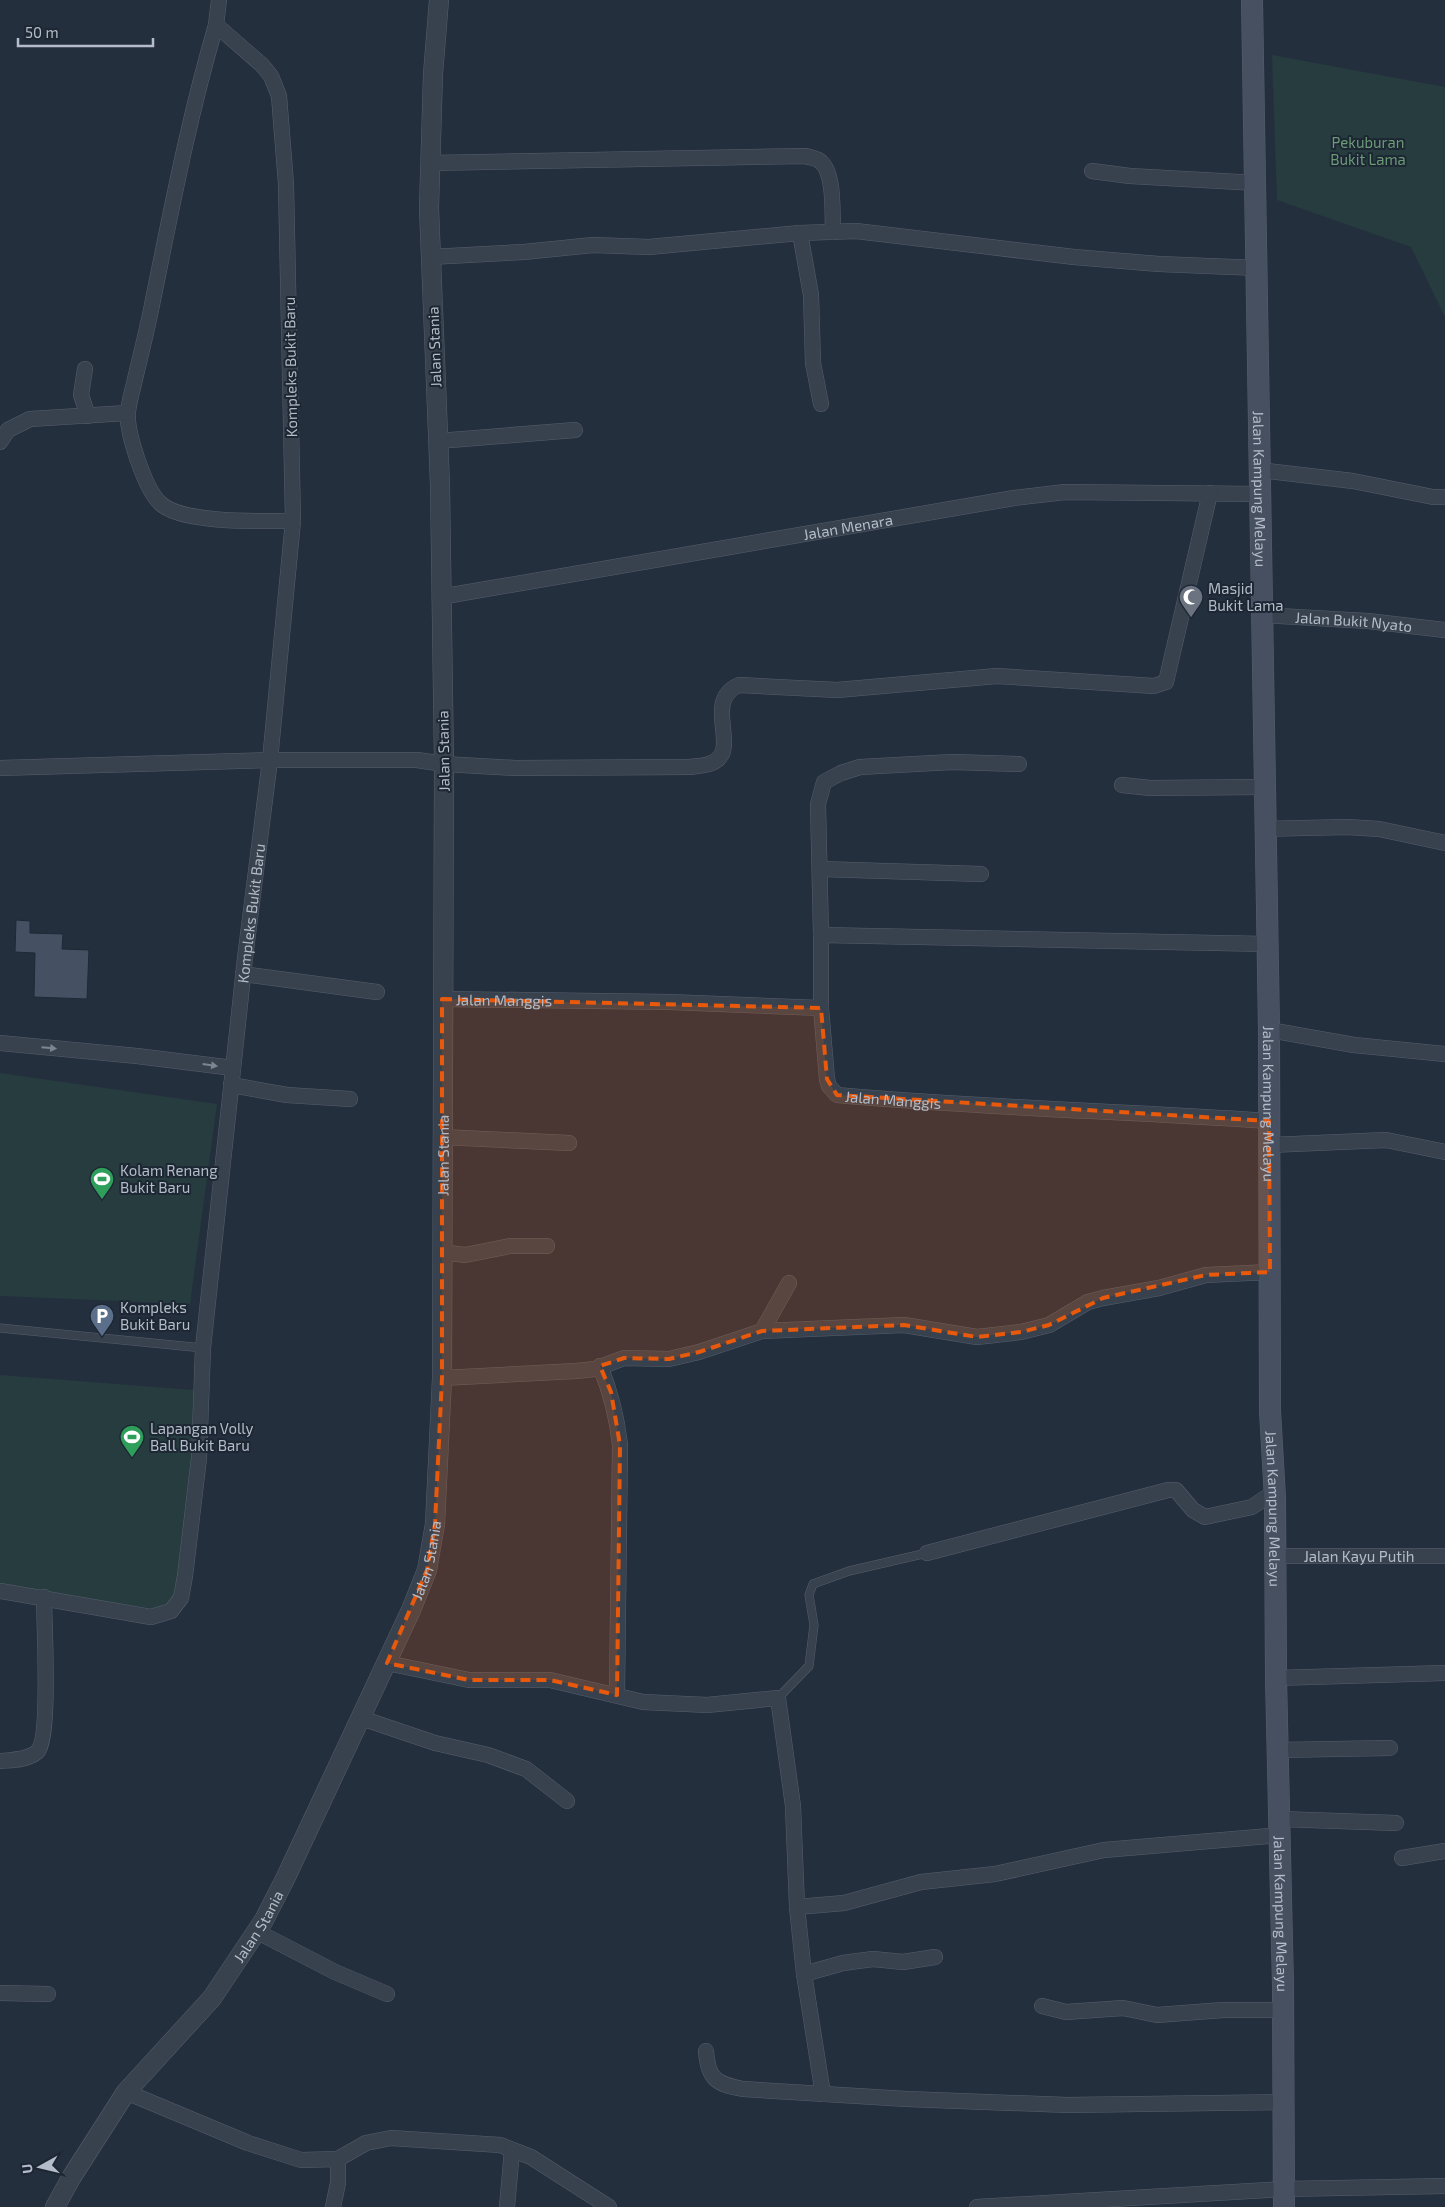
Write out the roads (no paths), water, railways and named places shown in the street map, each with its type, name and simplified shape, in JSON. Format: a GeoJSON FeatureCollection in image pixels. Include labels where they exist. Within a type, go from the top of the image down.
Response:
{"type":"FeatureCollection","features":[{"type":"Feature","properties":{"kind":"main road","name":"Jalan Kampung Melayu"},"geometry":{"type":"LineString","coordinates":[[1252,0],[1258,268],[1264,829],[1268,944],[1270,1411],[1274,1502],[1280,1827],[1284,2198]]}},
{"type":"Feature","properties":{"kind":"street"},"geometry":{"type":"LineString","coordinates":[[220,0],[216,25],[199,82],[147,330],[127,413],[135,453],[149,488],[160,503],[168,509],[192,516],[293,521]]}},
{"type":"Feature","properties":{"kind":"street","name":"Jalan Stania"},"geometry":{"type":"LineString","coordinates":[[56,2207],[71,2178],[126,2092],[212,1998],[256,1931],[286,1878],[412,1610],[427,1570],[435,1524],[442,1378],[444,764],[438,441],[429,208],[439,0]]}},
{"type":"Feature","properties":{"kind":"street","name":"Kompleks Bukit Baru"},"geometry":{"type":"LineString","coordinates":[[0,1591],[44,1597],[151,1617],[171,1611],[180,1598],[185,1576],[199,1458],[202,1348],[243,974],[270,760],[293,521],[286,184],[280,96],[271,76],[262,65],[216,25]]}},
{"type":"Feature","properties":{"kind":"street"},"geometry":{"type":"LineString","coordinates":[[430,163],[806,156],[822,162],[827,170],[831,186],[833,232]]}},
{"type":"Feature","properties":{"kind":"street"},"geometry":{"type":"LineString","coordinates":[[1092,171],[1130,176],[1256,183]]}},
{"type":"Feature","properties":{"kind":"street"},"geometry":{"type":"LineString","coordinates":[[430,257],[524,252],[593,245],[649,248],[800,233],[856,231],[1074,257],[1159,264],[1258,268]]}},
{"type":"Feature","properties":{"kind":"street"},"geometry":{"type":"LineString","coordinates":[[800,233],[811,296],[813,363],[821,404]]}},
{"type":"Feature","properties":{"kind":"street"},"geometry":{"type":"LineString","coordinates":[[86,369],[81,395],[88,416]]}},
{"type":"Feature","properties":{"kind":"street"},"geometry":{"type":"LineString","coordinates":[[0,442],[8,430],[30,419],[127,413]]}},
{"type":"Feature","properties":{"kind":"street"},"geometry":{"type":"LineString","coordinates":[[438,441],[575,430]]}},
{"type":"Feature","properties":{"kind":"street"},"geometry":{"type":"LineString","coordinates":[[1259,470],[1353,481],[1432,497],[1445,497]]}},
{"type":"Feature","properties":{"kind":"street","name":"Jalan Menara"},"geometry":{"type":"LineString","coordinates":[[440,597],[1014,498],[1065,492],[1259,494]]}},
{"type":"Feature","properties":{"kind":"street"},"geometry":{"type":"LineString","coordinates":[[0,768],[270,760],[417,760],[444,764],[525,768],[689,767],[710,764],[720,757],[724,750],[723,698],[729,689],[739,685],[837,690],[997,676],[1154,686],[1166,682],[1210,493]]}},
{"type":"Feature","properties":{"kind":"street","name":"Jalan Bukit Nyato"},"geometry":{"type":"LineString","coordinates":[[1263,615],[1368,620],[1445,630]]}},
{"type":"Feature","properties":{"kind":"street"},"geometry":{"type":"LineString","coordinates":[[821,1008],[818,804],[824,782],[841,773],[860,767],[952,762],[1019,764]]}},
{"type":"Feature","properties":{"kind":"street"},"geometry":{"type":"LineString","coordinates":[[1122,785],[1150,788],[1264,787]]}},
{"type":"Feature","properties":{"kind":"street"},"geometry":{"type":"LineString","coordinates":[[1264,829],[1347,827],[1379,829],[1445,843]]}},
{"type":"Feature","properties":{"kind":"street"},"geometry":{"type":"LineString","coordinates":[[820,869],[981,874]]}},
{"type":"Feature","properties":{"kind":"street"},"geometry":{"type":"LineString","coordinates":[[821,934],[1268,944]]}},
{"type":"Feature","properties":{"kind":"street"},"geometry":{"type":"LineString","coordinates":[[243,974],[377,992]]}},
{"type":"Feature","properties":{"kind":"street","name":"Jalan Manggis"},"geometry":{"type":"LineString","coordinates":[[442,999],[670,1002],[821,1008],[827,1079],[829,1086],[837,1095],[900,1101],[1110,1111],[1270,1122]]}},
{"type":"Feature","properties":{"kind":"street"},"geometry":{"type":"LineString","coordinates":[[1269,1030],[1354,1046],[1445,1054]]}},
{"type":"Feature","properties":{"kind":"street"},"geometry":{"type":"LineString","coordinates":[[0,1043],[145,1057],[233,1068]]}},
{"type":"Feature","properties":{"kind":"street"},"geometry":{"type":"LineString","coordinates":[[231,1085],[287,1095],[350,1099]]}},
{"type":"Feature","properties":{"kind":"street"},"geometry":{"type":"LineString","coordinates":[[442,1137],[570,1143]]}},
{"type":"Feature","properties":{"kind":"street"},"geometry":{"type":"LineString","coordinates":[[1270,1146],[1386,1140],[1445,1152]]}},
{"type":"Feature","properties":{"kind":"street"},"geometry":{"type":"LineString","coordinates":[[441,1252],[465,1255],[510,1246],[547,1246]]}},
{"type":"Feature","properties":{"kind":"street"},"geometry":{"type":"LineString","coordinates":[[442,1378],[576,1372],[624,1358],[670,1359],[699,1352],[762,1331],[904,1325],[977,1337],[1021,1332],[1049,1325],[1088,1302],[1103,1298],[1159,1288],[1206,1275],[1270,1272]]}},
{"type":"Feature","properties":{"kind":"street"},"geometry":{"type":"LineString","coordinates":[[762,1331],[789,1283]]}},
{"type":"Feature","properties":{"kind":"street"},"geometry":{"type":"LineString","coordinates":[[600,1366],[611,1392],[620,1445],[617,1696]]}},
{"type":"Feature","properties":{"kind":"street"},"geometry":{"type":"LineString","coordinates":[[927,1553],[1168,1490],[1176,1490],[1193,1510],[1205,1517],[1274,1502]]}},
{"type":"Feature","properties":{"kind":"street","name":"Jalan Kayu Putih"},"geometry":{"type":"LineString","coordinates":[[1274,1556],[1445,1556]]}},
{"type":"Feature","properties":{"kind":"street"},"geometry":{"type":"LineString","coordinates":[[0,1762],[31,1756],[38,1751],[43,1738],[46,1701],[44,1597]]}},
{"type":"Feature","properties":{"kind":"street"},"geometry":{"type":"LineString","coordinates":[[387,1663],[469,1680],[550,1680],[643,1702],[707,1705],[778,1698],[793,1806],[797,1907],[804,1974],[823,2094]]}},
{"type":"Feature","properties":{"kind":"street"},"geometry":{"type":"LineString","coordinates":[[1276,1678],[1445,1673]]}},
{"type":"Feature","properties":{"kind":"street"},"geometry":{"type":"LineString","coordinates":[[361,1718],[435,1743],[480,1753],[526,1769],[567,1802]]}},
{"type":"Feature","properties":{"kind":"street"},"geometry":{"type":"LineString","coordinates":[[1278,1750],[1390,1748]]}},
{"type":"Feature","properties":{"kind":"street"},"geometry":{"type":"LineString","coordinates":[[797,1907],[844,1902],[921,1882],[1004,1872],[1104,1850],[1280,1827],[1396,1823]]}},
{"type":"Feature","properties":{"kind":"street"},"geometry":{"type":"LineString","coordinates":[[1402,1858],[1445,1851]]}},
{"type":"Feature","properties":{"kind":"street"},"geometry":{"type":"LineString","coordinates":[[256,1931],[335,1972],[387,1994]]}},
{"type":"Feature","properties":{"kind":"street"},"geometry":{"type":"LineString","coordinates":[[804,1974],[873,1959],[903,1962],[935,1957]]}},
{"type":"Feature","properties":{"kind":"street"},"geometry":{"type":"LineString","coordinates":[[0,1993],[48,1994]]}},
{"type":"Feature","properties":{"kind":"street"},"geometry":{"type":"LineString","coordinates":[[1042,2006],[1066,2012],[1123,2008],[1157,2015],[1223,2010],[1283,2010]]}},
{"type":"Feature","properties":{"kind":"street"},"geometry":{"type":"LineString","coordinates":[[706,2051],[708,2069],[719,2083],[743,2089],[916,2100],[1067,2105],[1284,2102]]}},
{"type":"Feature","properties":{"kind":"street"},"geometry":{"type":"LineString","coordinates":[[126,2092],[271,2151],[301,2160],[338,2159],[366,2144],[390,2138],[500,2145],[530,2157],[608,2207]]}},
{"type":"Feature","properties":{"kind":"street"},"geometry":{"type":"LineString","coordinates":[[507,2207],[512,2150]]}},
{"type":"Feature","properties":{"kind":"street"},"geometry":{"type":"LineString","coordinates":[[333,2207],[338,2183],[338,2159]]}},
{"type":"Feature","properties":{"kind":"street"},"geometry":{"type":"LineString","coordinates":[[977,2207],[1284,2198],[1445,2186]]}},
{"type":"Feature","properties":{"kind":"lane"},"geometry":{"type":"LineString","coordinates":[[0,1328],[202,1348]]}},
{"type":"Feature","properties":{"kind":"lane"},"geometry":{"type":"LineString","coordinates":[[778,1698],[809,1666],[814,1625],[809,1595],[813,1584],[849,1571],[927,1553]]}},
{"type":"Feature","properties":{"kind":"place","name":"Masjid Bukit Lama"},"geometry":{"type":"Point","coordinates":[1191,618]}},
{"type":"Feature","properties":{"kind":"place","name":"Kolam Renang Bukit Baru"},"geometry":{"type":"Point","coordinates":[102,1200]}},
{"type":"Feature","properties":{"kind":"place","name":"Kompleks Bukit Baru"},"geometry":{"type":"Point","coordinates":[102,1337]}},
{"type":"Feature","properties":{"kind":"place","name":"Lapangan Volly Ball Bukit Baru"},"geometry":{"type":"Point","coordinates":[132,1458]}},
{"type":"Feature","properties":{"kind":"park label","name":"Pekuburan Bukit Lama"},"geometry":{"type":"Point","coordinates":[1368,150]}}]}
